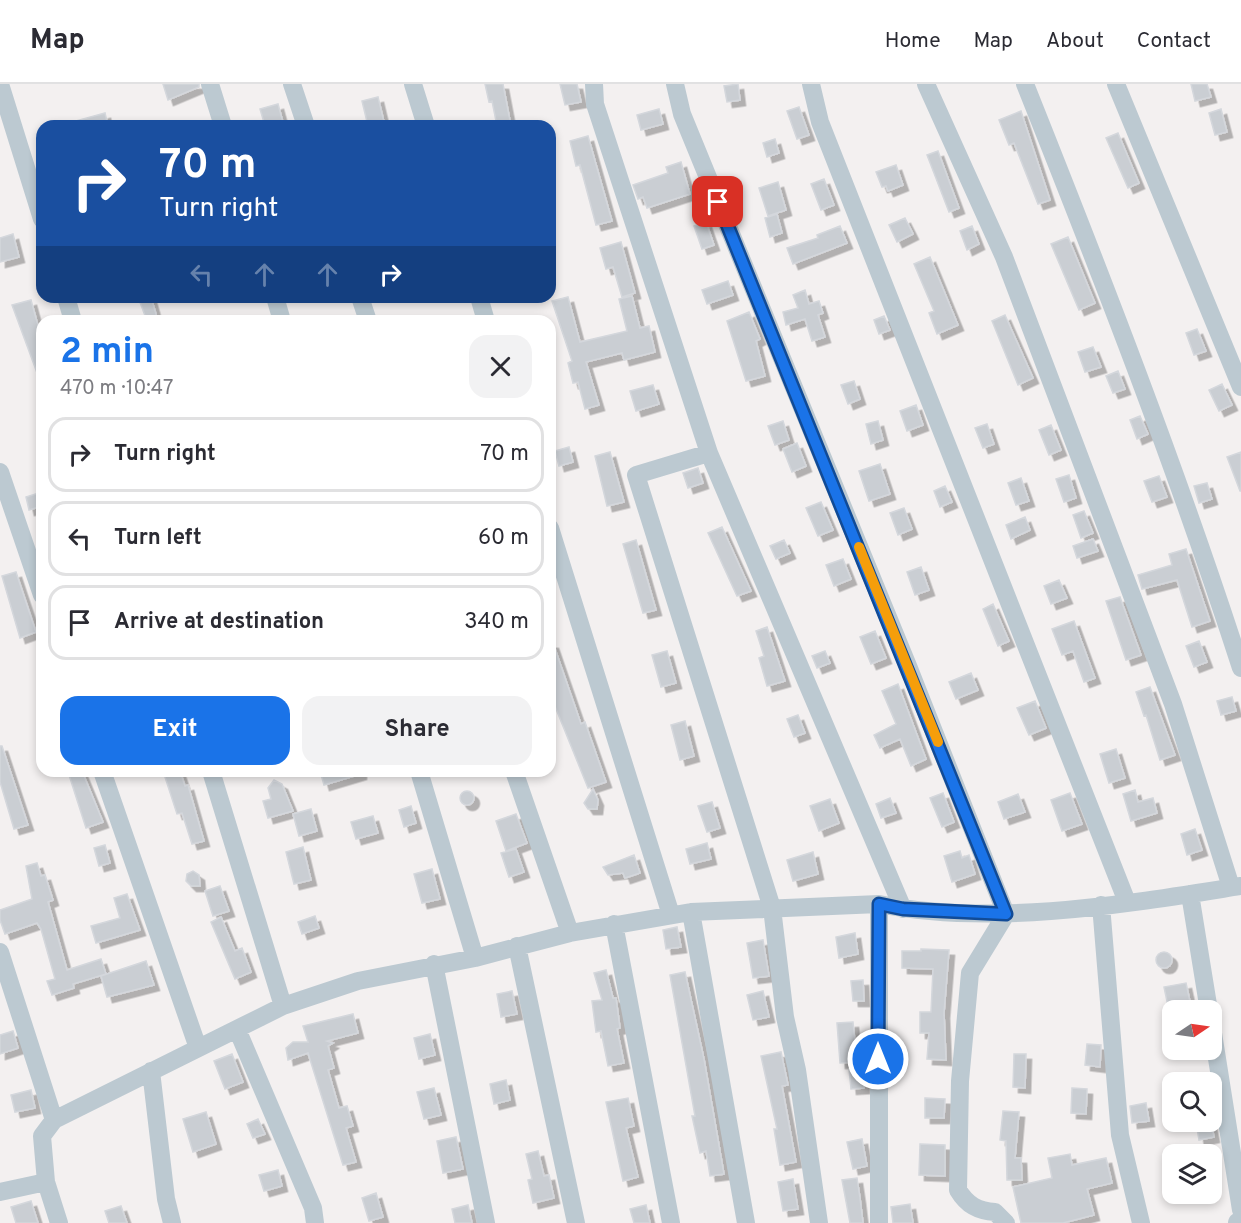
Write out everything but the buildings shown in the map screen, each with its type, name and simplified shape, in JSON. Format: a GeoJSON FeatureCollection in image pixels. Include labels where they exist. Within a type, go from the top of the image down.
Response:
{"type":"FeatureCollection","features":[{"type":"Feature","properties":{"kind":"street"},"geometry":{"type":"LineString","coordinates":[[0,84],[36,200]]}},
{"type":"Feature","properties":{"kind":"street"},"geometry":{"type":"LineString","coordinates":[[210,84],[221,120]]}},
{"type":"Feature","properties":{"kind":"street"},"geometry":{"type":"LineString","coordinates":[[292,84],[304,120]]}},
{"type":"Feature","properties":{"kind":"street"},"geometry":{"type":"LineString","coordinates":[[413,84],[424,120]]}},
{"type":"Feature","properties":{"kind":"street"},"geometry":{"type":"LineString","coordinates":[[594,84],[595,104],[709,453],[903,909]]}},
{"type":"Feature","properties":{"kind":"street"},"geometry":{"type":"LineString","coordinates":[[675,84],[682,114],[908,666],[1006,914]]}},
{"type":"Feature","properties":{"kind":"street"},"geometry":{"type":"LineString","coordinates":[[811,84],[824,133],[1127,902]]}},
{"type":"Feature","properties":{"kind":"street"},"geometry":{"type":"LineString","coordinates":[[59,1223],[45,1182],[42,1136],[54,1120],[283,1006],[357,981],[434,964],[476,958],[570,933],[691,912],[879,904],[903,909],[1006,914],[1127,902],[1236,886],[1173,704],[1004,257],[926,84]]}},
{"type":"Feature","properties":{"kind":"street"},"geometry":{"type":"LineString","coordinates":[[1025,84],[1191,513],[1241,668]]}},
{"type":"Feature","properties":{"kind":"street"},"geometry":{"type":"LineString","coordinates":[[1116,84],[1241,387]]}},
{"type":"Feature","properties":{"kind":"street"},"geometry":{"type":"LineString","coordinates":[[709,453],[636,475],[772,908],[785,1017],[797,1070],[819,1223]]}},
{"type":"Feature","properties":{"kind":"street"},"geometry":{"type":"LineString","coordinates":[[0,472],[36,577]]}},
{"type":"Feature","properties":{"kind":"street"},"geometry":{"type":"LineString","coordinates":[[556,547],[671,915]]}},
{"type":"Feature","properties":{"kind":"street"},"geometry":{"type":"LineString","coordinates":[[104,777],[198,1048]]}},
{"type":"Feature","properties":{"kind":"street"},"geometry":{"type":"LineString","coordinates":[[213,777],[283,1006]]}},
{"type":"Feature","properties":{"kind":"street"},"geometry":{"type":"LineString","coordinates":[[421,777],[476,958]]}},
{"type":"Feature","properties":{"kind":"street"},"geometry":{"type":"LineString","coordinates":[[516,777],[570,933]]}},
{"type":"Feature","properties":{"kind":"street"},"geometry":{"type":"LineString","coordinates":[[1190,894],[1207,1000]]}},
{"type":"Feature","properties":{"kind":"street"},"geometry":{"type":"LineString","coordinates":[[879,904],[879,1223]]}},
{"type":"Feature","properties":{"kind":"street"},"geometry":{"type":"LineString","coordinates":[[1101,905],[1120,1135],[1141,1223]]}},
{"type":"Feature","properties":{"kind":"street"},"geometry":{"type":"LineString","coordinates":[[691,912],[746,1223]]}},
{"type":"Feature","properties":{"kind":"street"},"geometry":{"type":"LineString","coordinates":[[1006,914],[970,973],[960,1081],[958,1190],[965,1202],[982,1211],[995,1212],[1006,1223]]}},
{"type":"Feature","properties":{"kind":"street"},"geometry":{"type":"LineString","coordinates":[[614,924],[671,1223]]}},
{"type":"Feature","properties":{"kind":"street"},"geometry":{"type":"LineString","coordinates":[[517,946],[576,1223]]}},
{"type":"Feature","properties":{"kind":"street"},"geometry":{"type":"LineString","coordinates":[[0,952],[54,1120]]}},
{"type":"Feature","properties":{"kind":"street"},"geometry":{"type":"LineString","coordinates":[[434,964],[486,1223]]}},
{"type":"Feature","properties":{"kind":"street"},"geometry":{"type":"LineString","coordinates":[[237,1029],[313,1208],[315,1223]]}},
{"type":"Feature","properties":{"kind":"street"},"geometry":{"type":"LineString","coordinates":[[1217,1060],[1241,1210]]}},
{"type":"Feature","properties":{"kind":"street"},"geometry":{"type":"LineString","coordinates":[[151,1071],[166,1199],[172,1223]]}},
{"type":"Feature","properties":{"kind":"street"},"geometry":{"type":"LineString","coordinates":[[0,1192],[45,1182]]}},
{"type":"Feature","properties":{"kind":"slow traffic"},"geometry":{"type":"LineString","coordinates":[[859,547],[938,742]]}},
{"type":"Feature","properties":{"kind":"route"},"geometry":{"type":"LineString","coordinates":[[718,202],[908,666],[1006,914],[903,909],[879,904],[878,1059]]}}]}
